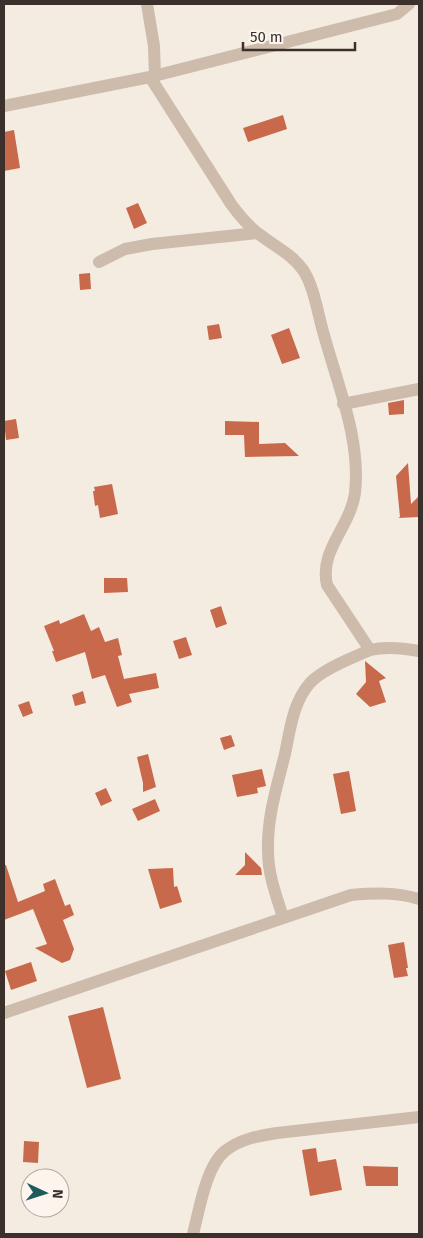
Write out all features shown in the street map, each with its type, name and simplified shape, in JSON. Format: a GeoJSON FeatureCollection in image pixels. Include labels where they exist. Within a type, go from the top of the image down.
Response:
{"type":"FeatureCollection","features":[{"type":"Feature","properties":{"kind":"street"},"geometry":{"type":"LineString","coordinates":[[147,4],[154,46],[152,76],[231,204],[257,233],[295,260],[304,272],[312,293],[354,447],[356,470],[355,493],[348,519],[329,554],[325,574],[328,585],[370,650]]}},
{"type":"Feature","properties":{"kind":"street"},"geometry":{"type":"LineString","coordinates":[[4,106],[152,76],[397,14],[409,4]]}},
{"type":"Feature","properties":{"kind":"street"},"geometry":{"type":"LineString","coordinates":[[99,262],[125,249],[152,244],[257,233]]}},
{"type":"Feature","properties":{"kind":"street"},"geometry":{"type":"LineString","coordinates":[[343,404],[419,389]]}},
{"type":"Feature","properties":{"kind":"street"},"geometry":{"type":"LineString","coordinates":[[283,917],[269,870],[269,827],[272,803],[296,707],[304,690],[314,679],[370,650],[378,648],[403,648],[419,651]]}},
{"type":"Feature","properties":{"kind":"street"},"geometry":{"type":"LineString","coordinates":[[4,1014],[351,895],[397,894],[419,899]]}},
{"type":"Feature","properties":{"kind":"street"},"geometry":{"type":"LineString","coordinates":[[193,1234],[206,1186],[215,1164],[224,1152],[240,1141],[277,1133],[419,1117]]}},
{"type":"Feature","properties":{"kind":"building"},"geometry":{"type":"Polygon","coordinates":[[[283,115],[287,129],[248,142],[243,128],[283,115]]]}},
{"type":"Feature","properties":{"kind":"building"},"geometry":{"type":"Polygon","coordinates":[[[14,130],[20,168],[4,171],[4,132],[14,130]]]}},
{"type":"Feature","properties":{"kind":"building"},"geometry":{"type":"Polygon","coordinates":[[[138,203],[147,223],[134,229],[126,208],[138,203]]]}},
{"type":"Feature","properties":{"kind":"building"},"geometry":{"type":"Polygon","coordinates":[[[90,273],[91,289],[80,290],[79,274],[90,273]]]}},
{"type":"Feature","properties":{"kind":"building"},"geometry":{"type":"Polygon","coordinates":[[[219,324],[222,338],[209,340],[207,326],[219,324]]]}},
{"type":"Feature","properties":{"kind":"building"},"geometry":{"type":"Polygon","coordinates":[[[289,328],[300,358],[282,364],[271,335],[289,328]]]}},
{"type":"Feature","properties":{"kind":"building"},"geometry":{"type":"Polygon","coordinates":[[[404,400],[404,414],[389,415],[388,403],[404,400]]]}},
{"type":"Feature","properties":{"kind":"building"},"geometry":{"type":"Polygon","coordinates":[[[16,419],[19,438],[6,440],[4,421],[16,419]]]}},
{"type":"Feature","properties":{"kind":"building"},"geometry":{"type":"Polygon","coordinates":[[[225,421],[259,422],[259,444],[285,443],[299,456],[245,457],[244,435],[225,435],[225,421]]]}},
{"type":"Feature","properties":{"kind":"building"},"geometry":{"type":"Polygon","coordinates":[[[408,463],[411,504],[419,496],[419,517],[398,518],[400,517],[396,476],[408,463]]]}},
{"type":"Feature","properties":{"kind":"building"},"geometry":{"type":"Polygon","coordinates":[[[112,484],[118,514],[100,518],[98,505],[95,506],[94,487],[112,484]]]}},
{"type":"Feature","properties":{"kind":"building"},"geometry":{"type":"Polygon","coordinates":[[[104,578],[127,578],[128,592],[104,593],[104,578]]]}},
{"type":"Feature","properties":{"kind":"building"},"geometry":{"type":"Polygon","coordinates":[[[221,606],[227,624],[216,628],[210,610],[221,606]]]}},
{"type":"Feature","properties":{"kind":"building"},"geometry":{"type":"Polygon","coordinates":[[[84,614],[91,631],[99,627],[105,642],[118,638],[122,655],[118,656],[124,679],[156,673],[159,688],[129,694],[132,702],[117,707],[105,675],[92,679],[85,652],[56,662],[52,651],[54,651],[44,626],[59,620],[60,624],[84,614]]]}},
{"type":"Feature","properties":{"kind":"building"},"geometry":{"type":"Polygon","coordinates":[[[186,637],[192,655],[179,659],[173,641],[186,637]]]}},
{"type":"Feature","properties":{"kind":"building"},"geometry":{"type":"Polygon","coordinates":[[[365,661],[386,678],[379,681],[386,702],[370,707],[356,694],[366,682],[365,661]]]}},
{"type":"Feature","properties":{"kind":"building"},"geometry":{"type":"Polygon","coordinates":[[[83,691],[86,703],[75,706],[72,695],[83,691]]]}},
{"type":"Feature","properties":{"kind":"building"},"geometry":{"type":"Polygon","coordinates":[[[29,701],[33,713],[23,717],[18,705],[29,701]]]}},
{"type":"Feature","properties":{"kind":"building"},"geometry":{"type":"Polygon","coordinates":[[[231,735],[235,746],[224,750],[220,738],[231,735]]]}},
{"type":"Feature","properties":{"kind":"building"},"geometry":{"type":"Polygon","coordinates":[[[148,754],[156,787],[143,792],[143,783],[137,757],[148,754]]]}},
{"type":"Feature","properties":{"kind":"building"},"geometry":{"type":"Polygon","coordinates":[[[262,769],[266,786],[257,788],[258,793],[237,797],[232,775],[262,769]]]}},
{"type":"Feature","properties":{"kind":"building"},"geometry":{"type":"Polygon","coordinates":[[[349,771],[356,811],[341,814],[333,774],[349,771]]]}},
{"type":"Feature","properties":{"kind":"building"},"geometry":{"type":"Polygon","coordinates":[[[106,788],[112,801],[101,806],[95,793],[106,788]]]}},
{"type":"Feature","properties":{"kind":"building"},"geometry":{"type":"Polygon","coordinates":[[[155,799],[160,811],[138,821],[132,809],[155,799]]]}},
{"type":"Feature","properties":{"kind":"building"},"geometry":{"type":"Polygon","coordinates":[[[245,852],[261,868],[262,875],[235,875],[245,865],[245,852]]]}},
{"type":"Feature","properties":{"kind":"building"},"geometry":{"type":"Polygon","coordinates":[[[4,865],[6,865],[18,902],[45,891],[43,884],[55,879],[65,906],[70,904],[74,915],[63,920],[74,949],[70,960],[62,963],[35,948],[47,944],[33,909],[4,920],[4,865]]]}},
{"type":"Feature","properties":{"kind":"building"},"geometry":{"type":"Polygon","coordinates":[[[173,868],[174,887],[177,886],[182,902],[160,909],[148,869],[173,868]]]}},
{"type":"Feature","properties":{"kind":"building"},"geometry":{"type":"Polygon","coordinates":[[[404,942],[408,976],[394,978],[388,945],[404,942]]]}},
{"type":"Feature","properties":{"kind":"building"},"geometry":{"type":"Polygon","coordinates":[[[31,962],[37,981],[11,990],[5,971],[31,962]]]}},
{"type":"Feature","properties":{"kind":"building"},"geometry":{"type":"Polygon","coordinates":[[[103,1007],[121,1079],[87,1088],[68,1016],[103,1007]]]}},
{"type":"Feature","properties":{"kind":"building"},"geometry":{"type":"Polygon","coordinates":[[[24,1141],[39,1142],[38,1163],[23,1162],[24,1141]]]}},
{"type":"Feature","properties":{"kind":"building"},"geometry":{"type":"Polygon","coordinates":[[[316,1148],[318,1162],[336,1159],[342,1190],[310,1196],[302,1150],[316,1148]]]}},
{"type":"Feature","properties":{"kind":"building"},"geometry":{"type":"Polygon","coordinates":[[[363,1166],[398,1167],[398,1186],[366,1186],[363,1166]]]}}]}
